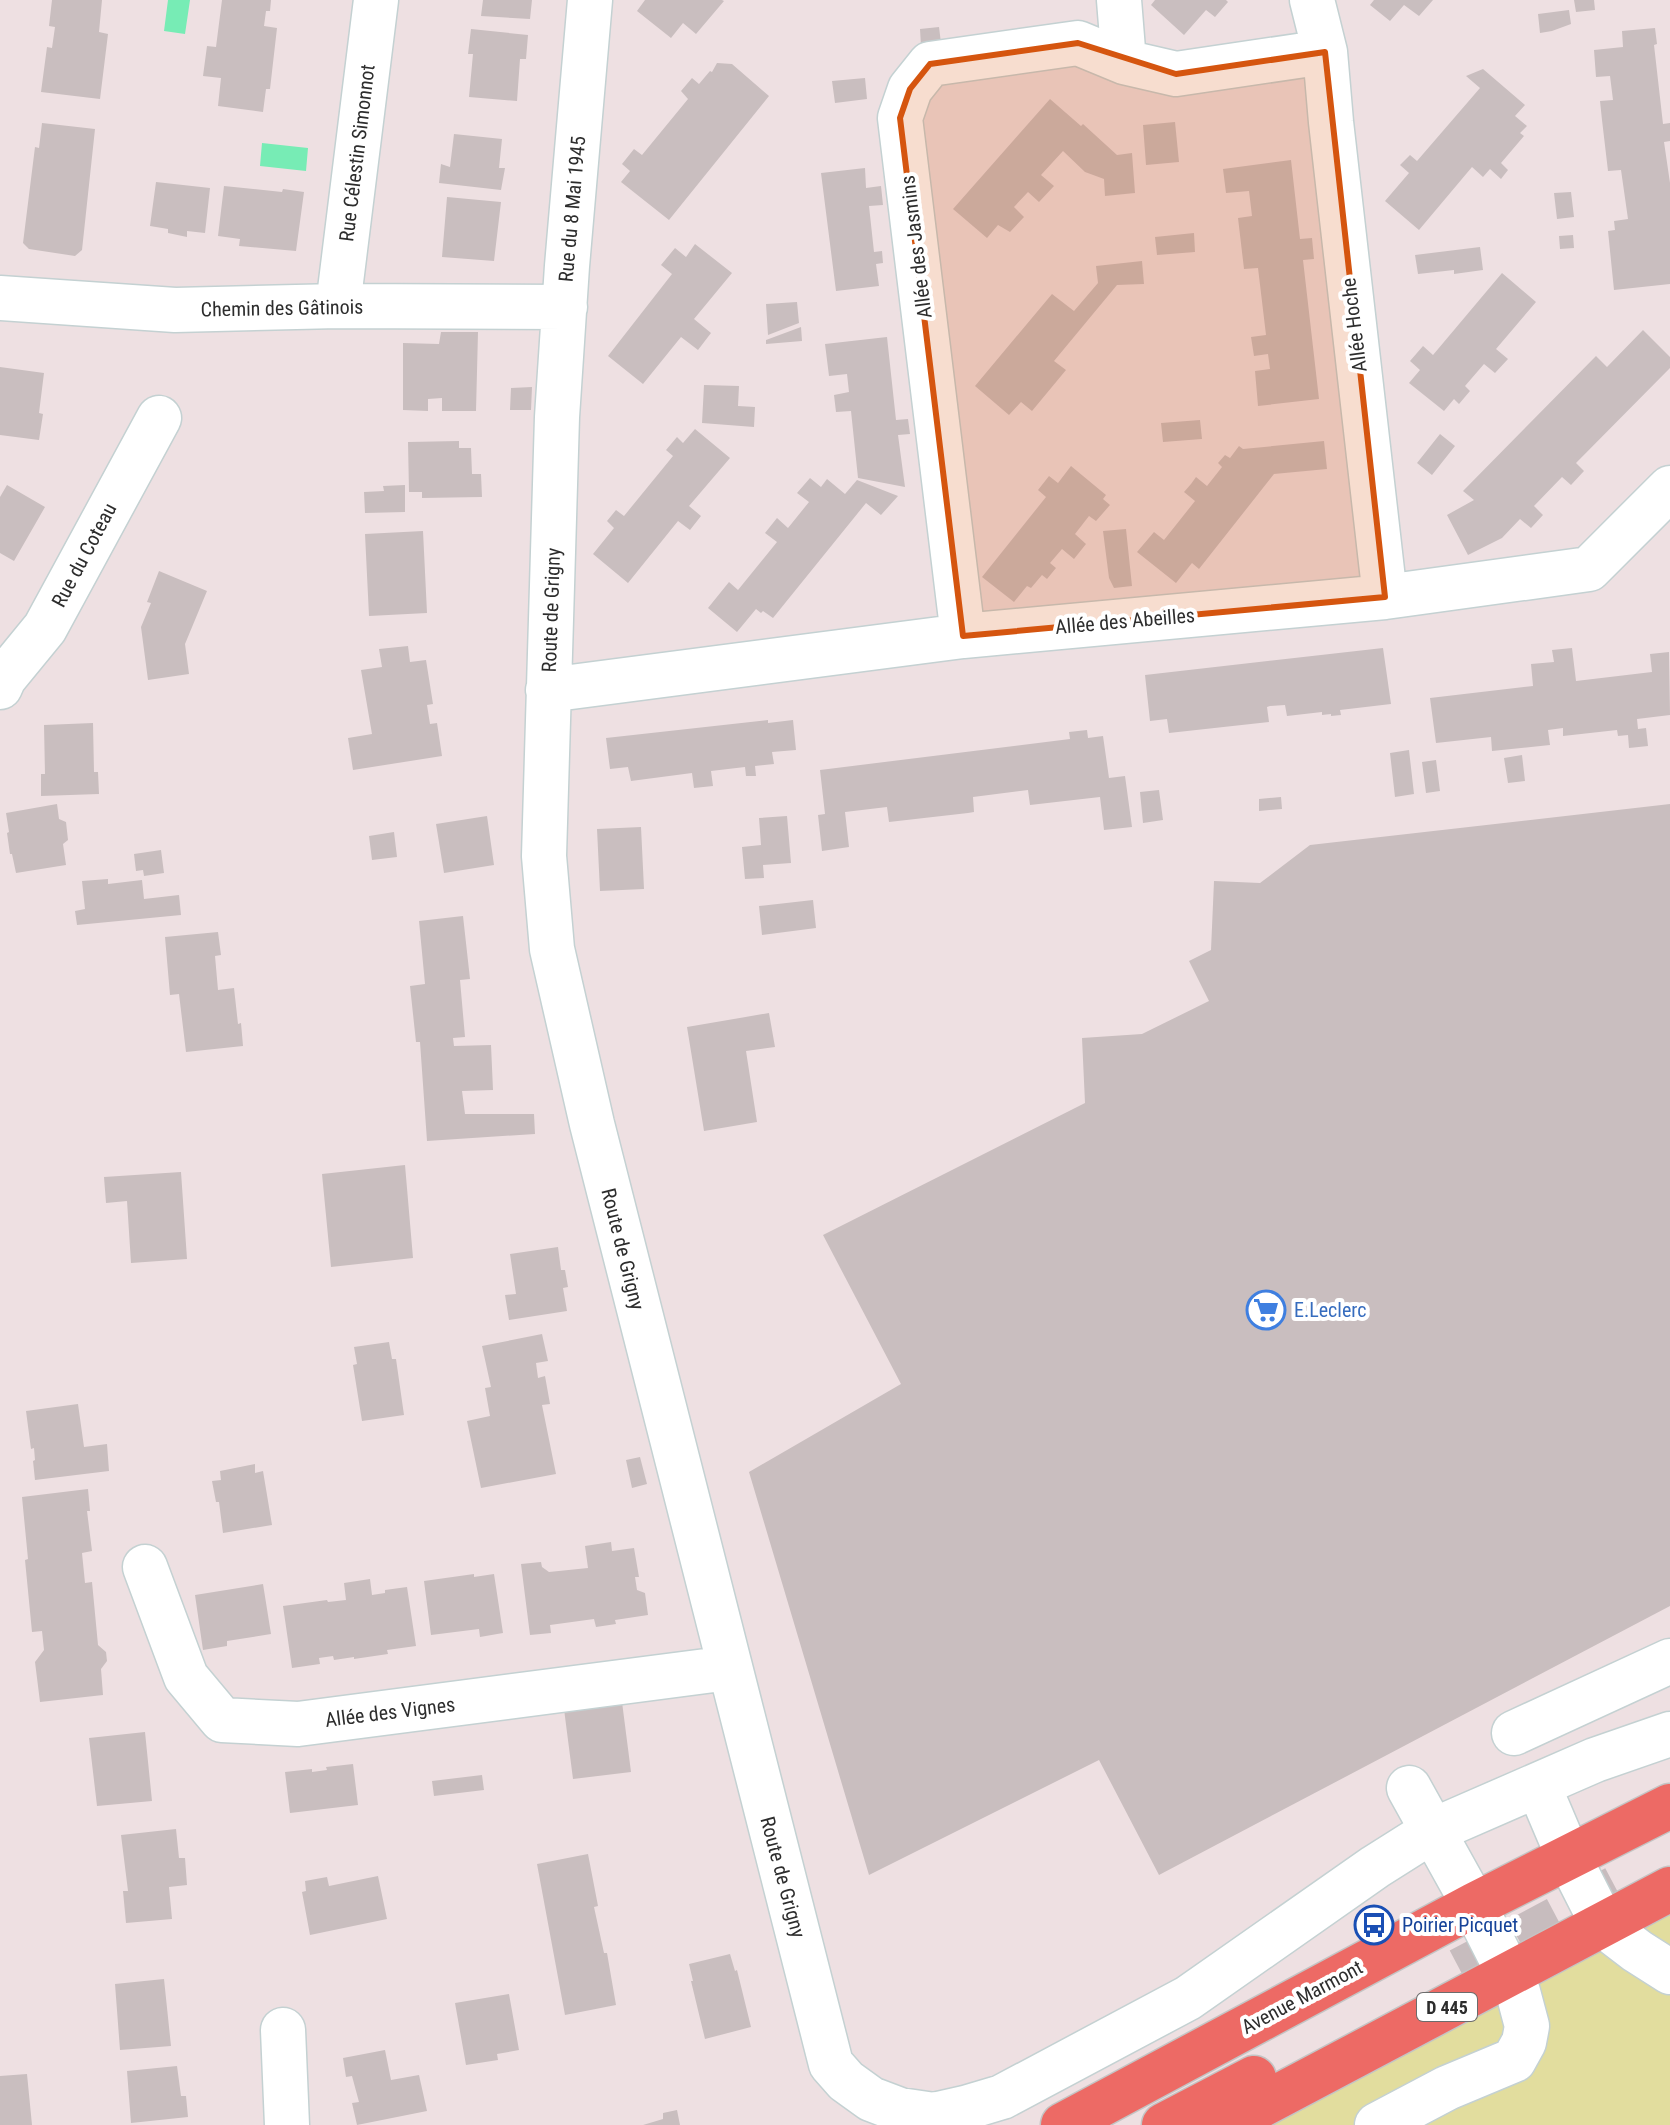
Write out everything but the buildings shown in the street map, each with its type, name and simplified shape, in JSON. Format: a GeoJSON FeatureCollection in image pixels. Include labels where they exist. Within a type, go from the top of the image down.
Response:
{"type":"FeatureCollection","features":[{"type":"Feature","properties":{"kind":"main road","name":"Avenue Marmont"},"geometry":{"type":"LineString","coordinates":[[1063,2125],[1474,1905],[1670,1806]]}},
{"type":"Feature","properties":{"kind":"main road","name":"D 445"},"geometry":{"type":"LineString","coordinates":[[1224,2125],[1603,1925],[1670,1835]]}},
{"type":"Feature","properties":{"kind":"main road","name":"D 445"},"geometry":{"type":"LineString","coordinates":[[1641,1876],[1670,1859]]}},
{"type":"Feature","properties":{"kind":"main road","name":"Avenue Marmont"},"geometry":{"type":"LineString","coordinates":[[1116,2125],[1455,1960],[1164,2125]]}},
{"type":"Feature","properties":{"kind":"street","name":"Rue Célestin Simonnot"},"geometry":{"type":"LineString","coordinates":[[338,306],[376,0]]}},
{"type":"Feature","properties":{"kind":"street","name":"Rue du 8 Mai 1945"},"geometry":{"type":"LineString","coordinates":[[557,417],[590,0]]}},
{"type":"Feature","properties":{"kind":"street"},"geometry":{"type":"LineString","coordinates":[[1119,0],[1124,62],[1176,74],[1325,52]]}},
{"type":"Feature","properties":{"kind":"street","name":"Allée Hoche"},"geometry":{"type":"LineString","coordinates":[[1312,0],[1325,52],[1385,597]]}},
{"type":"Feature","properties":{"kind":"street","name":"Allée des Jasmins"},"geometry":{"type":"LineString","coordinates":[[963,636],[900,118],[910,89],[930,64],[1078,43],[1124,62]]}},
{"type":"Feature","properties":{"kind":"street","name":"Chemin des Gâtinois"},"geometry":{"type":"LineString","coordinates":[[0,298],[175,310],[338,306],[565,307]]}},
{"type":"Feature","properties":{"kind":"street","name":"Route de Grigny"},"geometry":{"type":"LineString","coordinates":[[557,417],[544,856],[552,949],[592,1124],[831,2064],[846,2081],[871,2099],[900,2110],[934,2115],[1002,2097],[1188,1998],[1375,1867],[1432,1831]]}},
{"type":"Feature","properties":{"kind":"street","name":"Rue du Coteau"},"geometry":{"type":"LineString","coordinates":[[0,687],[45,628],[159,418]]}},
{"type":"Feature","properties":{"kind":"street","name":"Allée des Abeilles"},"geometry":{"type":"LineString","coordinates":[[548,690],[963,636],[1385,597],[1589,569],[1670,488]]}},
{"type":"Feature","properties":{"kind":"street","name":"Allée des Vignes"},"geometry":{"type":"LineString","coordinates":[[145,1567],[186,1677],[222,1720],[298,1724],[729,1668]]}},
{"type":"Feature","properties":{"kind":"street"},"geometry":{"type":"LineString","coordinates":[[1514,1733],[1670,1661]]}},
{"type":"Feature","properties":{"kind":"street"},"geometry":{"type":"LineString","coordinates":[[1432,1831],[1595,1760],[1670,1734]]}},
{"type":"Feature","properties":{"kind":"street"},"geometry":{"type":"LineString","coordinates":[[1538,1785],[1569,1858],[1603,1925],[1670,1972]]}},
{"type":"Feature","properties":{"kind":"street"},"geometry":{"type":"LineString","coordinates":[[1377,2125],[1447,2088],[1514,2060],[1524,2042],[1527,2026],[1518,1992],[1409,1788]]}},
{"type":"Feature","properties":{"kind":"street"},"geometry":{"type":"LineString","coordinates":[[283,2030],[287,2125]]}},
{"type":"Feature","properties":{"kind":"highlighted area"},"geometry":{"type":"Polygon","coordinates":[[[1078,43],[1176,74],[1325,52],[1385,597],[963,636],[900,118],[910,89],[930,64],[1078,43]]]}},
{"type":"Feature","properties":{"kind":"shaded area"},"geometry":{"type":"Polygon","coordinates":[[[168,0],[190,0],[185,34],[164,31],[168,0]]]}},
{"type":"Feature","properties":{"kind":"shaded area"},"geometry":{"type":"Polygon","coordinates":[[[262,143],[308,148],[306,171],[260,166],[262,143]]]}},
{"type":"Feature","properties":{"kind":"shaded area"},"geometry":{"type":"Polygon","coordinates":[[[1670,1907],[1670,2125],[1256,2125],[1670,1907]]]}},
{"type":"Feature","properties":{"kind":"tunnel"},"geometry":{"type":"LineString","coordinates":[[1460,1970],[1632,1879]]}},
{"type":"Feature","properties":{"kind":"place","name":"E.Leclerc"},"geometry":{"type":"Point","coordinates":[1266,1310]}},
{"type":"Feature","properties":{"kind":"place","name":"Poirier Picquet"},"geometry":{"type":"Point","coordinates":[1374,1925]}}]}
